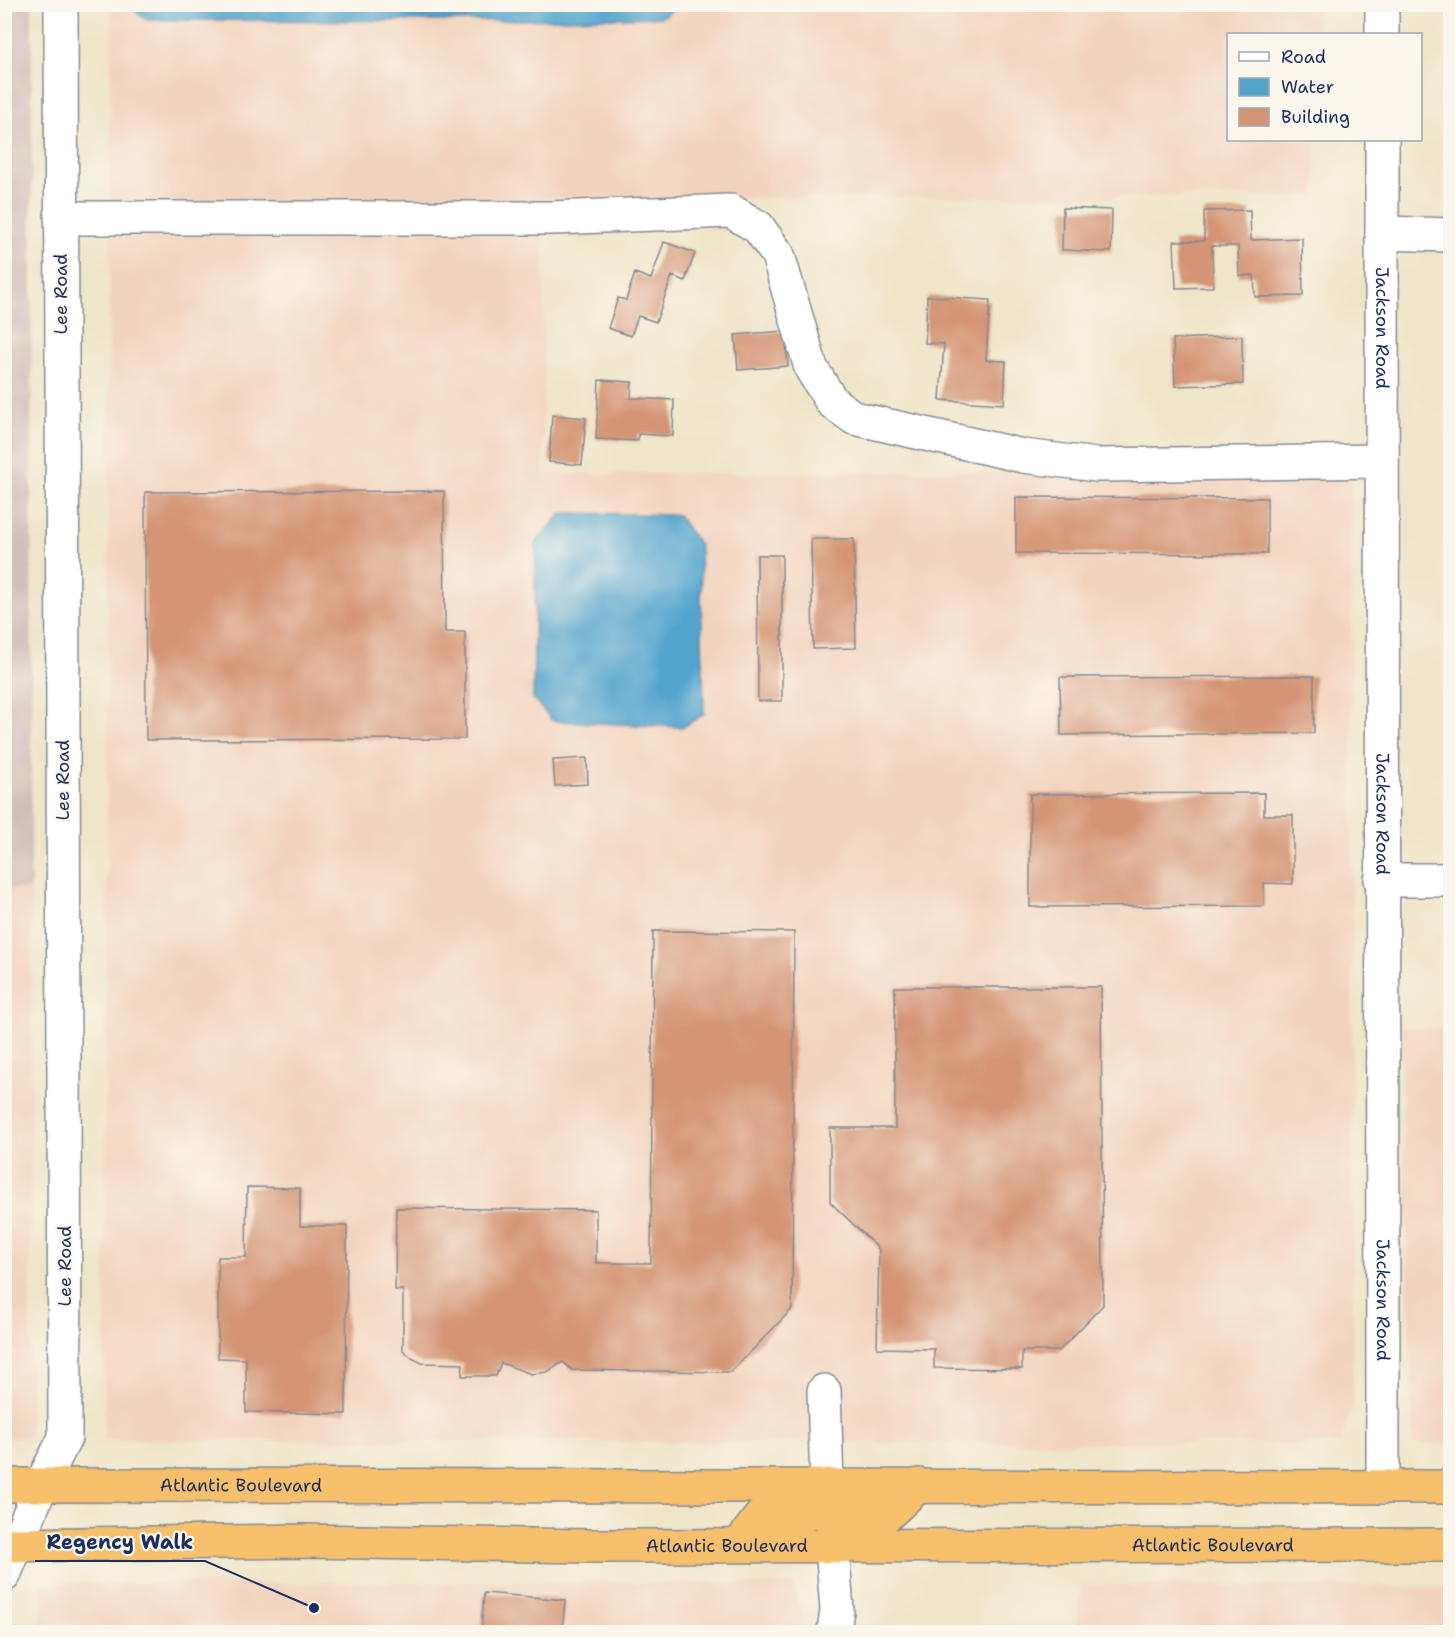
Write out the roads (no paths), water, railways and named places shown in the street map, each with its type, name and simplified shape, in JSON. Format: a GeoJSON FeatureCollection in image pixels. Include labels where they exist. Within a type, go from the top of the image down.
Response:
{"type":"FeatureCollection","features":[{"type":"Feature","properties":{"kind":"highway","name":"Atlantic Boulevard"},"geometry":{"type":"LineString","coordinates":[[4,1485],[42,1483],[1450,1487]]}},
{"type":"Feature","properties":{"kind":"highway"},"geometry":{"type":"LineString","coordinates":[[739,1545],[761,1516],[808,1513],[822,1506],[826,1485]]}},
{"type":"Feature","properties":{"kind":"highway"},"geometry":{"type":"LineString","coordinates":[[832,1545],[833,1521],[844,1515],[888,1514],[919,1485]]}},
{"type":"Feature","properties":{"kind":"highway","name":"Atlantic Boulevard"},"geometry":{"type":"LineString","coordinates":[[11,1545],[305,1541],[739,1545],[1450,1545]]}},
{"type":"Feature","properties":{"kind":"street","name":"Lee Road"},"geometry":{"type":"LineString","coordinates":[[4,1575],[11,1545],[65,1438],[61,4]]}},
{"type":"Feature","properties":{"kind":"street"},"geometry":{"type":"LineString","coordinates":[[1382,4],[1382,33]]}},
{"type":"Feature","properties":{"kind":"street","name":"Jackson Road"},"geometry":{"type":"LineString","coordinates":[[1382,141],[1383,1487]]}},
{"type":"Feature","properties":{"kind":"street"},"geometry":{"type":"LineString","coordinates":[[61,218],[552,218],[730,211],[758,227],[778,255],[811,368],[832,402],[854,418],[1023,456],[1097,465],[1382,461]]}},
{"type":"Feature","properties":{"kind":"street"},"geometry":{"type":"LineString","coordinates":[[1382,233],[1450,235]]}},
{"type":"Feature","properties":{"kind":"street"},"geometry":{"type":"LineString","coordinates":[[1381,880],[1450,880]]}},
{"type":"Feature","properties":{"kind":"street"},"geometry":{"type":"LineString","coordinates":[[824,1391],[826,1485]]}},
{"type":"Feature","properties":{"kind":"street"},"geometry":{"type":"LineString","coordinates":[[832,1545],[837,1610],[834,1632]]}},
{"type":"Feature","properties":{"kind":"water"},"geometry":{"type":"Polygon","coordinates":[[[136,4],[676,5],[662,17],[466,21],[147,20],[135,11],[136,4]]]}},
{"type":"Feature","properties":{"kind":"water"},"geometry":{"type":"Polygon","coordinates":[[[562,513],[678,515],[700,546],[704,714],[683,727],[553,721],[533,699],[536,543],[562,513]]]}},
{"type":"Feature","properties":{"kind":"place","name":"Regency Walk"},"geometry":{"type":"Point","coordinates":[314,1608]}}]}
